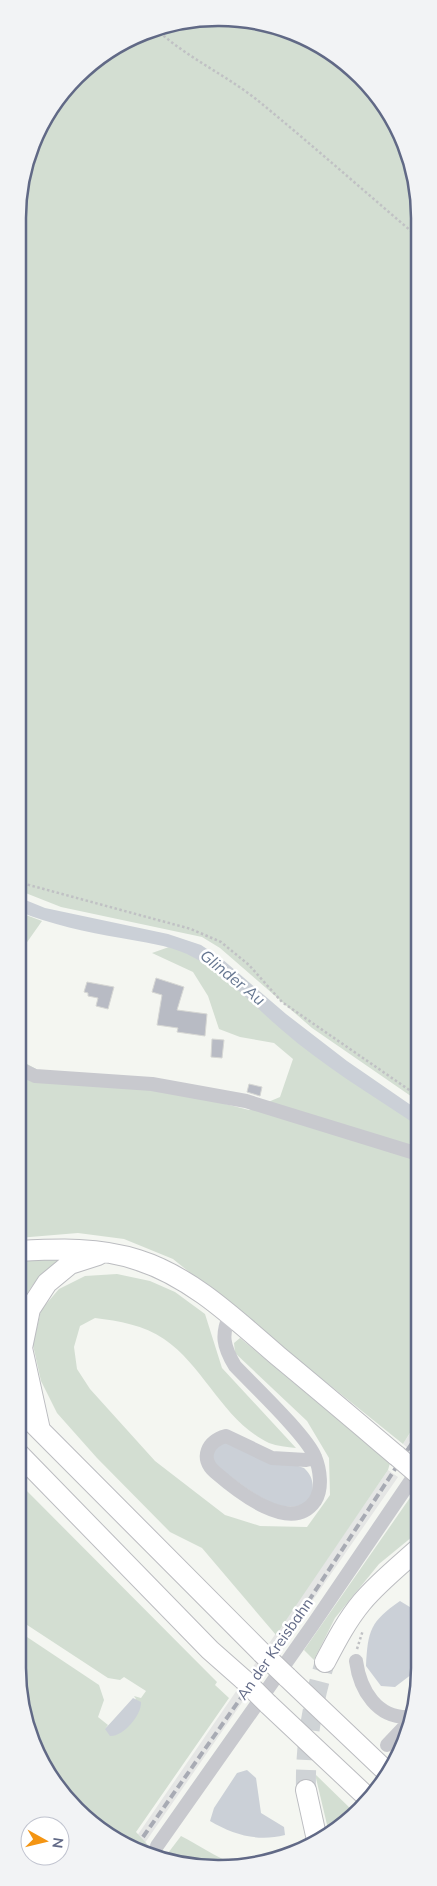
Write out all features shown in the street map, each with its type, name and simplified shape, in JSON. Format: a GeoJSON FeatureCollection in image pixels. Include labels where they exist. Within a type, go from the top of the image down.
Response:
{"type":"FeatureCollection","features":[{"type":"Feature","properties":{"kind":"highway"},"geometry":{"type":"LineString","coordinates":[[26,1250],[55,1248],[106,1252],[139,1260],[172,1274],[230,1314],[411,1468]]}},
{"type":"Feature","properties":{"kind":"highway"},"geometry":{"type":"LineString","coordinates":[[26,1328],[30,1309],[47,1283],[70,1264],[106,1252]]}},
{"type":"Feature","properties":{"kind":"highway"},"geometry":{"type":"LineString","coordinates":[[26,1367],[40,1432]]}},
{"type":"Feature","properties":{"kind":"highway"},"geometry":{"type":"LineString","coordinates":[[26,1417],[262,1654],[382,1768]]}},
{"type":"Feature","properties":{"kind":"highway"},"geometry":{"type":"LineString","coordinates":[[26,1463],[210,1650],[363,1794]]}},
{"type":"Feature","properties":{"kind":"highway"},"geometry":{"type":"LineString","coordinates":[[26,1472],[44,1482]]}},
{"type":"Feature","properties":{"kind":"highway"},"geometry":{"type":"LineString","coordinates":[[325,1662],[344,1626],[362,1603],[381,1582],[411,1555]]}},
{"type":"Feature","properties":{"kind":"highway"},"geometry":{"type":"LineString","coordinates":[[306,1790],[316,1834]]}},
{"type":"Feature","properties":{"kind":"street"},"geometry":{"type":"LineString","coordinates":[[26,1072],[35,1076],[152,1084],[246,1101],[411,1152]]}},
{"type":"Feature","properties":{"kind":"street"},"geometry":{"type":"LineString","coordinates":[[230,1314],[223,1331],[227,1352],[235,1366],[305,1441],[316,1458],[320,1484],[317,1499],[308,1510],[299,1514],[284,1515],[241,1492],[214,1471],[208,1463],[206,1455],[210,1445],[226,1436],[272,1458],[306,1460],[316,1458]]}},
{"type":"Feature","properties":{"kind":"street","name":"An der Kreisbahn"},"geometry":{"type":"LineString","coordinates":[[157,1846],[314,1623],[411,1480]]}},
{"type":"Feature","properties":{"kind":"street"},"geometry":{"type":"LineString","coordinates":[[356,1661],[358,1677],[371,1700],[390,1716],[404,1717]]}},
{"type":"Feature","properties":{"kind":"street"},"geometry":{"type":"LineString","coordinates":[[387,1745],[400,1732]]}},
{"type":"Feature","properties":{"kind":"path"},"geometry":{"type":"LineString","coordinates":[[162,35],[172,44],[218,71],[255,99],[411,231]]}},
{"type":"Feature","properties":{"kind":"path"},"geometry":{"type":"LineString","coordinates":[[26,884],[191,929],[221,942],[249,965],[282,1002],[411,1091]]}},
{"type":"Feature","properties":{"kind":"path"},"geometry":{"type":"LineString","coordinates":[[356,1661],[358,1643],[365,1625]]}},
{"type":"Feature","properties":{"kind":"shaded area"},"geometry":{"type":"Polygon","coordinates":[[[218,26],[256,30],[280,36],[315,52],[336,66],[363,92],[371,101],[391,133],[401,157],[409,193],[411,218],[411,1096],[312,1028],[220,948],[202,937],[61,907],[26,893],[26,218],[30,181],[36,157],[52,122],[66,101],[101,66],[133,46],[157,36],[181,30],[218,26]]]}},
{"type":"Feature","properties":{"kind":"shaded area"},"geometry":{"type":"Polygon","coordinates":[[[26,915],[42,921],[26,944],[26,915]]]}},
{"type":"Feature","properties":{"kind":"shaded area"},"geometry":{"type":"Polygon","coordinates":[[[169,947],[203,956],[411,1119],[411,1431],[403,1444],[173,1259],[124,1239],[78,1233],[26,1237],[26,1063],[38,1070],[198,1097],[249,1110],[280,1097],[293,1059],[274,1043],[240,1037],[219,1029],[208,996],[193,972],[152,953],[169,947]]]}},
{"type":"Feature","properties":{"kind":"shaded area"},"geometry":{"type":"Polygon","coordinates":[[[68,1256],[43,1274],[31,1287],[26,1296],[26,1258],[68,1256]]]}},
{"type":"Feature","properties":{"kind":"shaded area"},"geometry":{"type":"Polygon","coordinates":[[[117,1274],[150,1281],[175,1292],[205,1314],[222,1368],[296,1448],[269,1443],[253,1433],[226,1408],[191,1364],[156,1334],[131,1324],[95,1318],[80,1326],[74,1347],[77,1369],[90,1389],[155,1461],[225,1515],[260,1526],[307,1527],[330,1495],[329,1458],[307,1421],[235,1353],[234,1343],[240,1338],[390,1463],[388,1470],[276,1635],[202,1548],[170,1532],[97,1458],[57,1413],[41,1381],[33,1345],[41,1310],[59,1289],[85,1276],[117,1274]]]}},
{"type":"Feature","properties":{"kind":"shaded area"},"geometry":{"type":"Polygon","coordinates":[[[411,1432],[411,1451],[403,1444],[411,1432]]]}},
{"type":"Feature","properties":{"kind":"shaded area"},"geometry":{"type":"Polygon","coordinates":[[[388,1470],[398,1477],[144,1845],[134,1840],[388,1470]]]}},
{"type":"Feature","properties":{"kind":"shaded area"},"geometry":{"type":"Polygon","coordinates":[[[26,1490],[217,1682],[215,1685],[229,1698],[136,1832],[150,1847],[122,1834],[101,1820],[66,1785],[52,1764],[36,1729],[30,1705],[26,1668],[26,1636],[99,1685],[104,1700],[98,1717],[108,1725],[105,1729],[136,1699],[134,1696],[141,1698],[146,1691],[124,1677],[120,1680],[108,1678],[26,1624],[26,1490]]]}},
{"type":"Feature","properties":{"kind":"shaded area"},"geometry":{"type":"Polygon","coordinates":[[[411,1496],[411,1538],[379,1564],[335,1618],[314,1660],[304,1650],[411,1496]]]}},
{"type":"Feature","properties":{"kind":"shaded area"},"geometry":{"type":"Polygon","coordinates":[[[315,1774],[349,1808],[327,1826],[315,1774]]]}},
{"type":"Feature","properties":{"kind":"shaded area"},"geometry":{"type":"Polygon","coordinates":[[[181,1836],[225,1859],[193,1858],[168,1853],[181,1836]]]}},
{"type":"Feature","properties":{"kind":"water","name":"Glinder Au"},"geometry":{"type":"Polygon","coordinates":[[[26,900],[45,908],[168,934],[201,945],[222,959],[286,1014],[347,1061],[411,1105],[411,1121],[314,1056],[237,989],[201,961],[163,946],[82,931],[26,914],[26,900]]]}},
{"type":"Feature","properties":{"kind":"water"},"geometry":{"type":"Polygon","coordinates":[[[224,1441],[304,1468],[310,1475],[312,1482],[311,1499],[300,1505],[288,1507],[264,1499],[252,1492],[213,1463],[213,1448],[224,1441]]]}},
{"type":"Feature","properties":{"kind":"water"},"geometry":{"type":"Polygon","coordinates":[[[400,1601],[411,1608],[410,1675],[395,1687],[381,1686],[366,1666],[372,1628],[390,1608],[400,1601]]]}},
{"type":"Feature","properties":{"kind":"water"},"geometry":{"type":"Polygon","coordinates":[[[133,1698],[141,1702],[135,1719],[126,1729],[110,1736],[105,1729],[133,1698]]]}},
{"type":"Feature","properties":{"kind":"water"},"geometry":{"type":"Polygon","coordinates":[[[247,1770],[256,1778],[261,1813],[284,1827],[285,1835],[265,1838],[246,1836],[210,1821],[214,1808],[237,1773],[247,1770]]]}},
{"type":"Feature","properties":{"kind":"building"},"geometry":{"type":"Polygon","coordinates":[[[156,978],[184,987],[177,1010],[207,1014],[205,1036],[177,1032],[178,1028],[157,1025],[162,995],[152,992],[156,978]]]}},
{"type":"Feature","properties":{"kind":"building"},"geometry":{"type":"Polygon","coordinates":[[[87,982],[114,987],[108,1009],[96,1006],[98,998],[88,996],[88,993],[84,992],[87,982]]]}},
{"type":"Feature","properties":{"kind":"building"},"geometry":{"type":"Polygon","coordinates":[[[212,1039],[224,1040],[222,1058],[211,1057],[212,1039]]]}},
{"type":"Feature","properties":{"kind":"building"},"geometry":{"type":"Polygon","coordinates":[[[249,1084],[262,1087],[260,1096],[247,1092],[249,1084]]]}},
{"type":"Feature","properties":{"kind":"tunnel"},"geometry":{"type":"LineString","coordinates":[[306,1790],[310,1725],[325,1662]]}},
{"type":"Feature","properties":{"kind":"railway"},"geometry":{"type":"LineString","coordinates":[[143,1837],[300,1614],[411,1445]]}}]}
